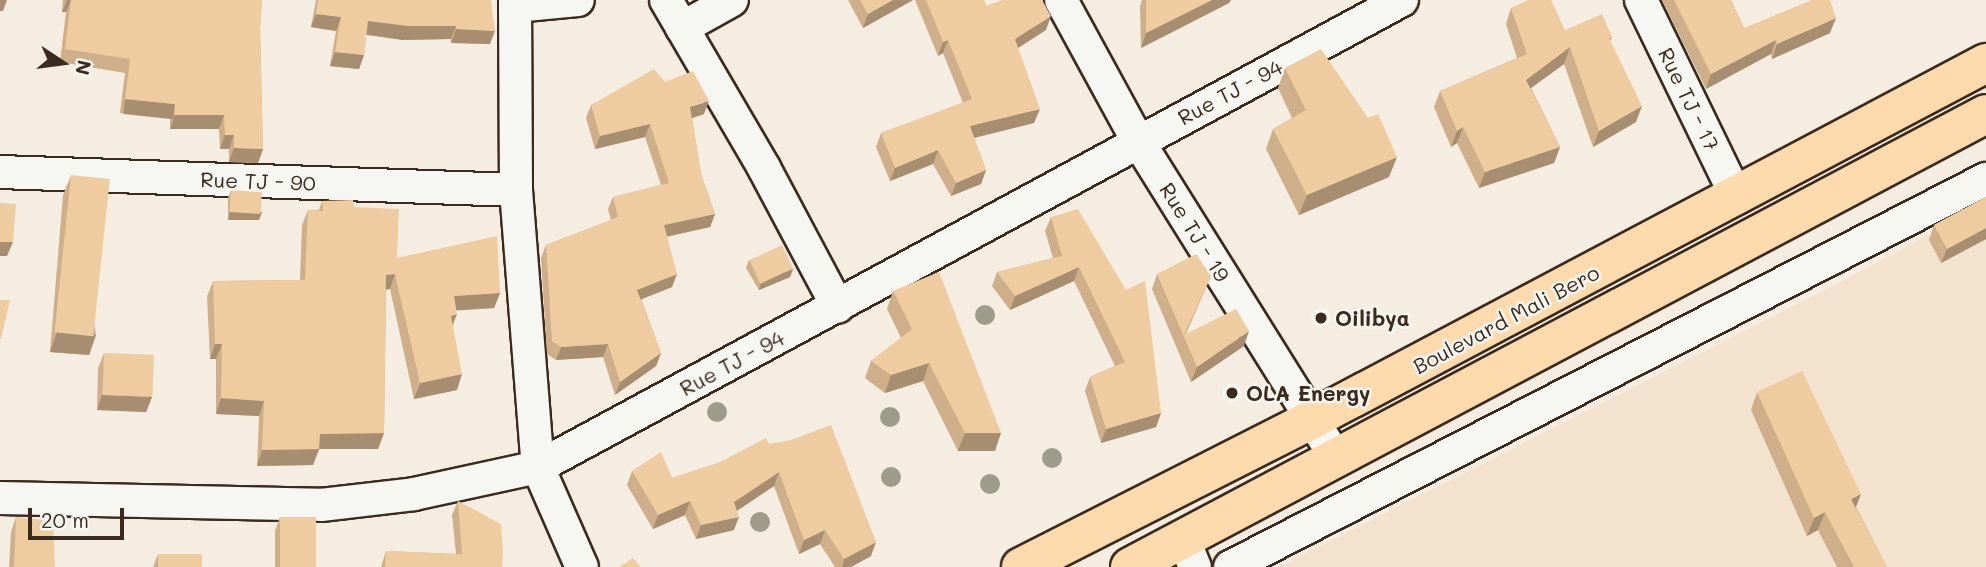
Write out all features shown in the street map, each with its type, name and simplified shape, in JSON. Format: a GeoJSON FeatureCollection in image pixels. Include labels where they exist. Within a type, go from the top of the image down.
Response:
{"type":"FeatureCollection","features":[{"type":"Feature","properties":{"kind":"main road","name":"Boulevard Mali Bero"},"geometry":{"type":"LineString","coordinates":[[1021,567],[1311,420],[1737,198],[1986,63]]}},
{"type":"Feature","properties":{"kind":"main road"},"geometry":{"type":"LineString","coordinates":[[1130,567],[1190,553],[1337,459],[1986,114]]}},
{"type":"Feature","properties":{"kind":"street"},"geometry":{"type":"LineString","coordinates":[[578,0],[515,3],[516,190],[538,467],[582,567]]}},
{"type":"Feature","properties":{"kind":"street"},"geometry":{"type":"LineString","coordinates":[[666,0],[764,168],[838,307]]}},
{"type":"Feature","properties":{"kind":"street"},"geometry":{"type":"LineString","coordinates":[[682,28],[732,0]]}},
{"type":"Feature","properties":{"kind":"street","name":"Rue TJ - 19"},"geometry":{"type":"LineString","coordinates":[[1061,0],[1138,141],[1337,459]]}},
{"type":"Feature","properties":{"kind":"street","name":"Rue TJ - 94"},"geometry":{"type":"LineString","coordinates":[[0,498],[321,505],[414,494],[538,467],[1402,0]]}},
{"type":"Feature","properties":{"kind":"street","name":"Rue TJ - 17"},"geometry":{"type":"LineString","coordinates":[[1641,0],[1737,198]]}},
{"type":"Feature","properties":{"kind":"street","name":"Rue TJ - 90"},"geometry":{"type":"LineString","coordinates":[[0,172],[516,190]]}},
{"type":"Feature","properties":{"kind":"street"},"geometry":{"type":"LineString","coordinates":[[1230,567],[1986,179]]}},
{"type":"Feature","properties":{"kind":"shaded area"},"geometry":{"type":"Polygon","coordinates":[[[1986,204],[1986,567],[1279,567],[1825,290],[1986,204]]]}},
{"type":"Feature","properties":{"kind":"building"},"geometry":{"type":"Polygon","coordinates":[[[71,0],[262,0],[260,28],[263,149],[234,148],[234,135],[225,135],[224,115],[175,115],[175,104],[125,99],[130,59],[65,49],[71,0]]]}},
{"type":"Feature","properties":{"kind":"building"},"geometry":{"type":"Polygon","coordinates":[[[318,0],[491,0],[495,31],[368,21],[364,55],[335,52],[341,17],[316,14],[318,0]]]}},
{"type":"Feature","properties":{"kind":"building"},"geometry":{"type":"Polygon","coordinates":[[[860,0],[893,0],[868,14],[860,0]]]}},
{"type":"Feature","properties":{"kind":"building"},"geometry":{"type":"Polygon","coordinates":[[[926,0],[984,0],[986,6],[1002,0],[1042,0],[1051,16],[1015,39],[1040,109],[970,126],[986,170],[956,183],[938,150],[895,168],[881,133],[972,99],[948,40],[943,42],[926,0]]]}},
{"type":"Feature","properties":{"kind":"building"},"geometry":{"type":"Polygon","coordinates":[[[1146,0],[1212,0],[1146,33],[1146,0]]]}},
{"type":"Feature","properties":{"kind":"building"},"geometry":{"type":"Polygon","coordinates":[[[1528,0],[1551,0],[1565,30],[1602,14],[1612,37],[1609,38],[1642,106],[1599,131],[1570,47],[1526,80],[1560,147],[1485,172],[1463,127],[1457,131],[1440,91],[1527,54],[1511,8],[1528,0]]]}},
{"type":"Feature","properties":{"kind":"building"},"geometry":{"type":"Polygon","coordinates":[[[1674,0],[1731,0],[1744,28],[1812,0],[1830,0],[1836,18],[1777,44],[1776,40],[1711,74],[1674,0]]]}},
{"type":"Feature","properties":{"kind":"building"},"geometry":{"type":"Polygon","coordinates":[[[1321,49],[1368,118],[1378,114],[1397,157],[1307,195],[1273,129],[1306,110],[1285,68],[1321,49]]]}},
{"type":"Feature","properties":{"kind":"building"},"geometry":{"type":"Polygon","coordinates":[[[654,69],[665,82],[693,71],[709,101],[690,107],[701,174],[715,214],[664,225],[677,274],[637,290],[661,353],[620,382],[608,344],[561,347],[552,341],[546,245],[618,217],[613,197],[669,183],[650,124],[600,136],[591,105],[654,69]]]}},
{"type":"Feature","properties":{"kind":"building"},"geometry":{"type":"Polygon","coordinates":[[[71,175],[110,179],[93,336],[54,332],[71,175]]]}},
{"type":"Feature","properties":{"kind":"building"},"geometry":{"type":"Polygon","coordinates":[[[231,190],[262,192],[260,214],[229,212],[231,190]]]}},
{"type":"Feature","properties":{"kind":"building"},"geometry":{"type":"Polygon","coordinates":[[[1986,197],[1986,228],[1947,249],[1934,225],[1986,197]]]}},
{"type":"Feature","properties":{"kind":"building"},"geometry":{"type":"Polygon","coordinates":[[[353,200],[354,207],[399,209],[397,258],[497,236],[500,293],[454,296],[457,314],[451,316],[462,374],[420,383],[395,274],[386,275],[384,433],[320,434],[319,449],[262,450],[264,401],[221,398],[222,344],[215,344],[213,281],[305,280],[308,210],[323,211],[322,201],[353,200]]]}},
{"type":"Feature","properties":{"kind":"building"},"geometry":{"type":"Polygon","coordinates":[[[0,203],[16,204],[13,242],[0,242],[0,203]]]}},
{"type":"Feature","properties":{"kind":"building"},"geometry":{"type":"Polygon","coordinates":[[[1078,209],[1126,290],[1145,281],[1161,413],[1106,429],[1090,377],[1125,362],[1079,267],[1015,296],[997,272],[1062,256],[1051,217],[1078,209]]]}},
{"type":"Feature","properties":{"kind":"building"},"geometry":{"type":"Polygon","coordinates":[[[782,245],[793,269],[760,284],[749,260],[782,245]]]}},
{"type":"Feature","properties":{"kind":"building"},"geometry":{"type":"Polygon","coordinates":[[[1196,254],[1211,276],[1184,335],[1236,309],[1249,331],[1197,367],[1157,274],[1196,254]]]}},
{"type":"Feature","properties":{"kind":"building"},"geometry":{"type":"Polygon","coordinates":[[[939,272],[1001,433],[965,433],[929,363],[891,375],[871,361],[912,329],[893,291],[939,272]]]}},
{"type":"Feature","properties":{"kind":"building"},"geometry":{"type":"Polygon","coordinates":[[[0,300],[10,300],[1,339],[0,339],[0,300]]]}},
{"type":"Feature","properties":{"kind":"building"},"geometry":{"type":"Polygon","coordinates":[[[104,353],[154,355],[153,397],[103,395],[104,353]]]}},
{"type":"Feature","properties":{"kind":"building"},"geometry":{"type":"Polygon","coordinates":[[[1802,371],[1861,494],[1851,499],[1887,567],[1854,567],[1825,512],[1814,518],[1757,392],[1802,371]]]}},
{"type":"Feature","properties":{"kind":"building"},"geometry":{"type":"Polygon","coordinates":[[[831,425],[876,542],[844,559],[825,530],[804,540],[779,472],[734,502],[739,517],[701,525],[690,501],[658,515],[632,471],[661,452],[672,478],[718,463],[766,438],[769,444],[791,440],[831,425]]]}},
{"type":"Feature","properties":{"kind":"building"},"geometry":{"type":"Polygon","coordinates":[[[458,501],[501,524],[502,567],[385,567],[386,551],[462,554],[458,501]]]}},
{"type":"Feature","properties":{"kind":"building"},"geometry":{"type":"Polygon","coordinates":[[[16,517],[53,521],[55,567],[14,567],[16,517]]]}},
{"type":"Feature","properties":{"kind":"building"},"geometry":{"type":"Polygon","coordinates":[[[280,517],[316,517],[316,567],[280,567],[280,517]]]}},
{"type":"Feature","properties":{"kind":"building"},"geometry":{"type":"Polygon","coordinates":[[[158,554],[202,554],[202,567],[158,567],[158,554]]]}},
{"type":"Feature","properties":{"kind":"building"},"geometry":{"type":"Polygon","coordinates":[[[633,558],[641,567],[619,567],[633,558]]]}},
{"type":"Feature","properties":{"kind":"place","name":"Oilibya"},"geometry":{"type":"Point","coordinates":[1321,318]}},
{"type":"Feature","properties":{"kind":"place","name":"OLA Energy"},"geometry":{"type":"Point","coordinates":[1232,393]}}]}
